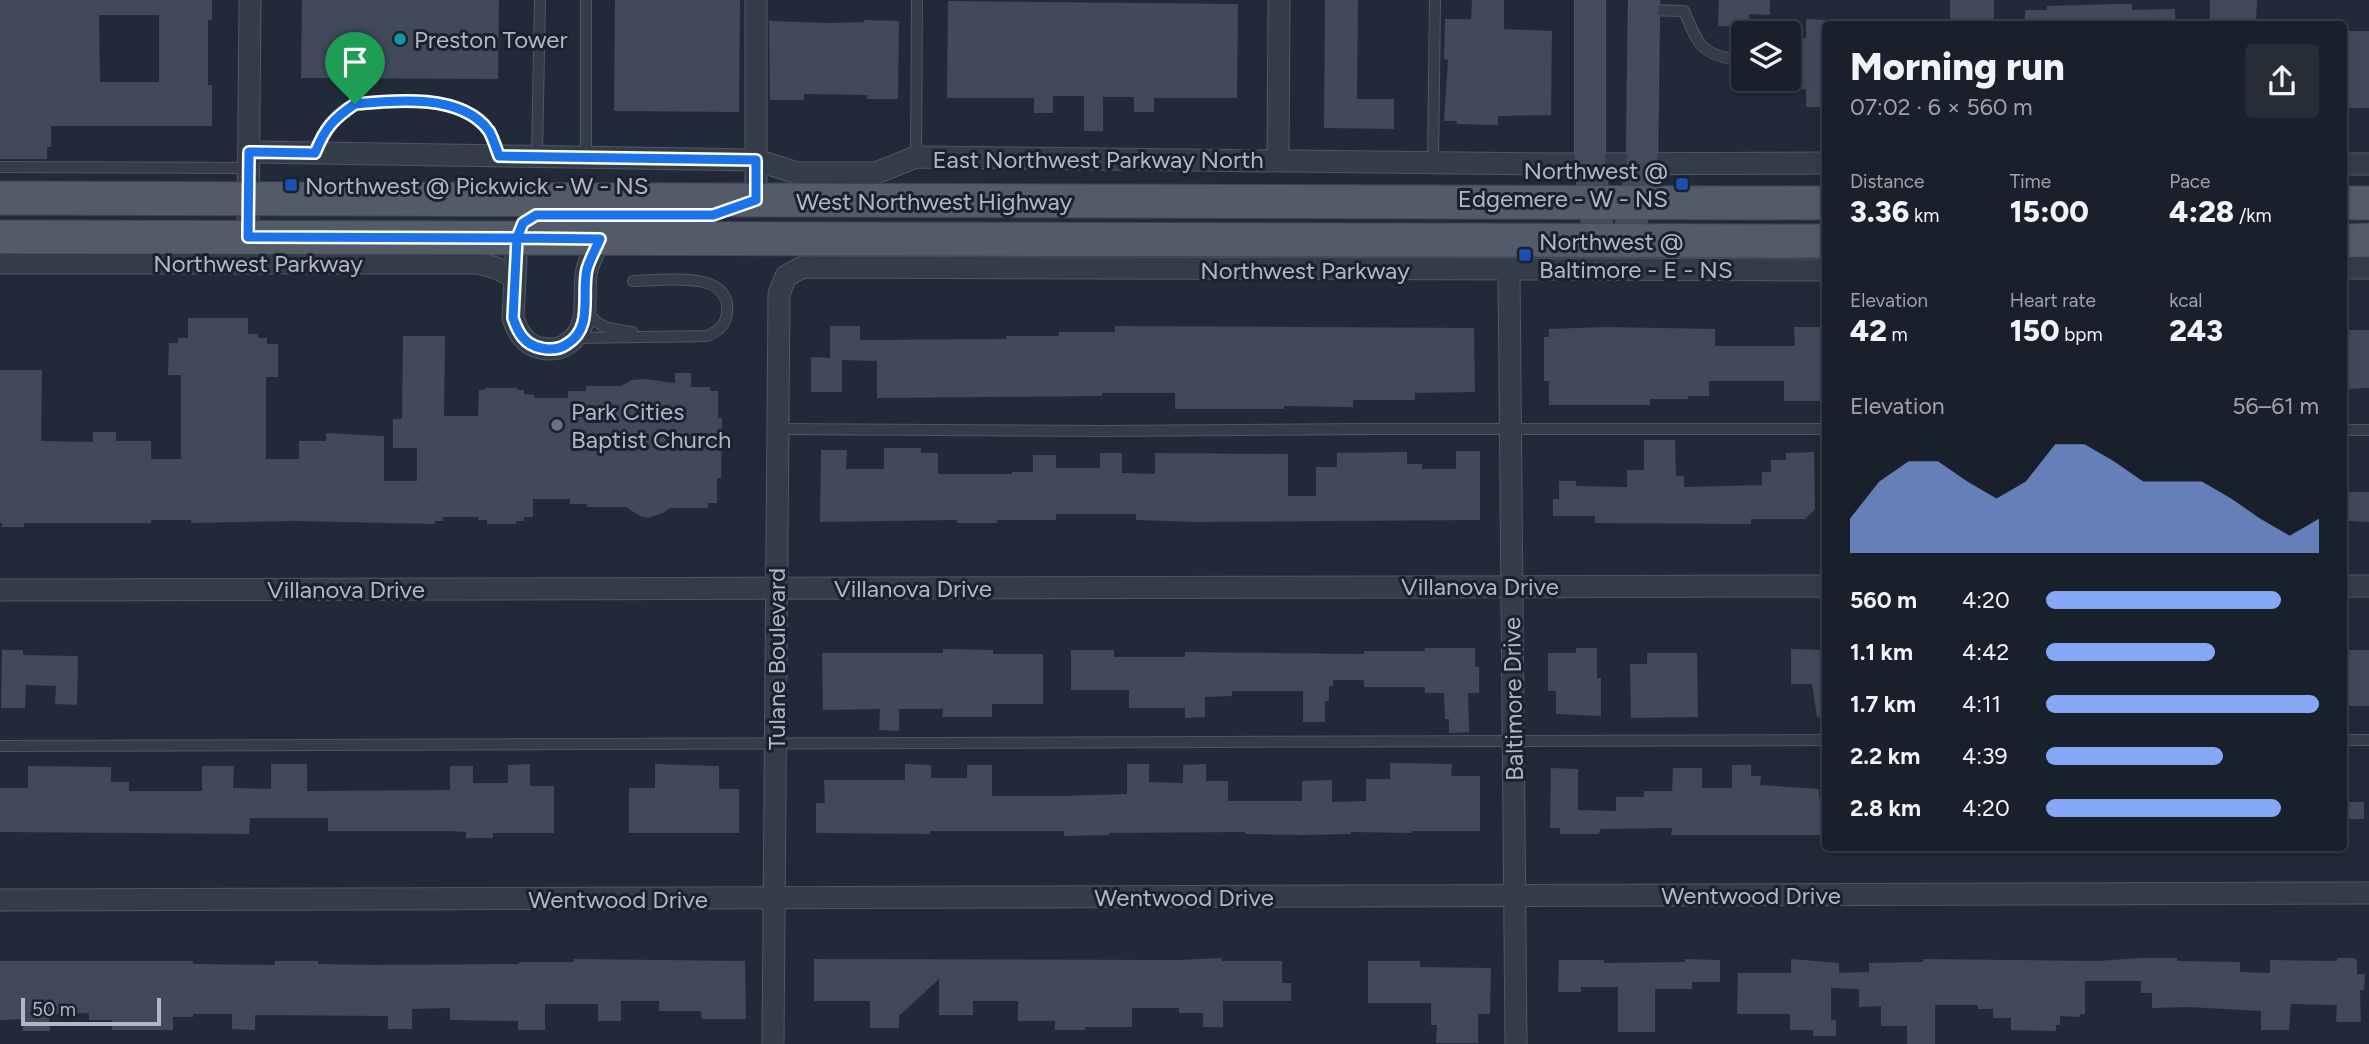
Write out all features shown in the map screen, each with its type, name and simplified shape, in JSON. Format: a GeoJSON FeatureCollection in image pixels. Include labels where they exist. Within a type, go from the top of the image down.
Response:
{"type":"FeatureCollection","features":[{"type":"Feature","properties":{"kind":"main road","name":"West Northwest Highway"},"geometry":{"type":"LineString","coordinates":[[0,198],[249,173],[753,200],[1822,203]]}},
{"type":"Feature","properties":{"kind":"main road"},"geometry":{"type":"LineString","coordinates":[[517,238],[523,223],[536,215],[713,215],[753,200]]}},
{"type":"Feature","properties":{"kind":"main road"},"geometry":{"type":"LineString","coordinates":[[2347,203],[2369,203]]}},
{"type":"Feature","properties":{"kind":"main road","name":"West Northwest Highway"},"geometry":{"type":"LineString","coordinates":[[0,237],[1822,241]]}},
{"type":"Feature","properties":{"kind":"main road"},"geometry":{"type":"LineString","coordinates":[[2347,240],[2369,240]]}},
{"type":"Feature","properties":{"kind":"street"},"geometry":{"type":"LineString","coordinates":[[248,237],[250,0]]}},
{"type":"Feature","properties":{"kind":"street"},"geometry":{"type":"LineString","coordinates":[[753,200],[756,160],[756,0]]}},
{"type":"Feature","properties":{"kind":"street"},"geometry":{"type":"LineString","coordinates":[[1278,160],[1279,0]]}},
{"type":"Feature","properties":{"kind":"street"},"geometry":{"type":"LineString","coordinates":[[1590,0],[1590,164],[1594,202],[1614,241]]}},
{"type":"Feature","properties":{"kind":"street"},"geometry":{"type":"LineString","coordinates":[[1614,241],[1636,202],[1642,164],[1644,5]]}},
{"type":"Feature","properties":{"kind":"street","name":"East Northwest Parkway North"},"geometry":{"type":"LineString","coordinates":[[249,173],[315,153],[756,160],[797,173],[876,173],[916,157],[1433,163],[1822,163]]}},
{"type":"Feature","properties":{"kind":"street"},"geometry":{"type":"LineString","coordinates":[[2347,164],[2369,164]]}},
{"type":"Feature","properties":{"kind":"street"},"geometry":{"type":"LineString","coordinates":[[517,238],[513,318],[516,329],[523,339],[533,345],[555,349],[566,345],[582,328],[587,269],[600,239]]}},
{"type":"Feature","properties":{"kind":"street","name":"Northwest Parkway"},"geometry":{"type":"LineString","coordinates":[[0,262],[478,263],[514,277]]}},
{"type":"Feature","properties":{"kind":"street","name":"Northwest Parkway"},"geometry":{"type":"LineString","coordinates":[[786,276],[803,267],[1822,270]]}},
{"type":"Feature","properties":{"kind":"street"},"geometry":{"type":"LineString","coordinates":[[2347,268],[2369,268]]}},
{"type":"Feature","properties":{"kind":"street","name":"Baltimore Drive"},"geometry":{"type":"LineString","coordinates":[[1509,271],[1516,1044]]}},
{"type":"Feature","properties":{"kind":"street","name":"Tulane Boulevard"},"geometry":{"type":"LineString","coordinates":[[773,1044],[779,294],[786,276]]}},
{"type":"Feature","properties":{"kind":"street","name":"Villanova Drive"},"geometry":{"type":"LineString","coordinates":[[0,590],[1822,586]]}},
{"type":"Feature","properties":{"kind":"street"},"geometry":{"type":"LineString","coordinates":[[2347,586],[2369,586]]}},
{"type":"Feature","properties":{"kind":"street","name":"Wentwood Drive"},"geometry":{"type":"LineString","coordinates":[[0,900],[2369,893]]}},
{"type":"Feature","properties":{"kind":"lane"},"geometry":{"type":"LineString","coordinates":[[537,156],[540,0]]}},
{"type":"Feature","properties":{"kind":"lane"},"geometry":{"type":"LineString","coordinates":[[586,0],[586,157]]}},
{"type":"Feature","properties":{"kind":"lane"},"geometry":{"type":"LineString","coordinates":[[916,157],[917,0]]}},
{"type":"Feature","properties":{"kind":"lane"},"geometry":{"type":"LineString","coordinates":[[1433,163],[1435,0]]}},
{"type":"Feature","properties":{"kind":"lane"},"geometry":{"type":"LineString","coordinates":[[1684,11],[1692,0]]}},
{"type":"Feature","properties":{"kind":"lane"},"geometry":{"type":"LineString","coordinates":[[1644,5],[1684,11]]}},
{"type":"Feature","properties":{"kind":"lane"},"geometry":{"type":"LineString","coordinates":[[1684,11],[1702,48],[1719,57],[1731,59]]}},
{"type":"Feature","properties":{"kind":"lane"},"geometry":{"type":"LineString","coordinates":[[315,153],[324,132],[335,118],[355,104],[433,102],[449,105],[473,116],[489,131],[499,156]]}},
{"type":"Feature","properties":{"kind":"lane"},"geometry":{"type":"LineString","coordinates":[[0,167],[249,173]]}},
{"type":"Feature","properties":{"kind":"lane"},"geometry":{"type":"LineString","coordinates":[[575,338],[698,337],[715,332],[726,318],[728,309],[722,292],[707,281],[634,281]]}},
{"type":"Feature","properties":{"kind":"lane"},"geometry":{"type":"LineString","coordinates":[[585,306],[592,320],[608,328],[670,338]]}},
{"type":"Feature","properties":{"kind":"lane"},"geometry":{"type":"LineString","coordinates":[[778,429],[1822,429]]}},
{"type":"Feature","properties":{"kind":"lane"},"geometry":{"type":"LineString","coordinates":[[2347,430],[2369,430]]}},
{"type":"Feature","properties":{"kind":"lane"},"geometry":{"type":"LineString","coordinates":[[0,746],[1822,740]]}},
{"type":"Feature","properties":{"kind":"lane"},"geometry":{"type":"LineString","coordinates":[[2347,740],[2369,740]]}},
{"type":"Feature","properties":{"kind":"building"},"geometry":{"type":"Polygon","coordinates":[[[0,0],[212,0],[212,20],[208,20],[208,85],[212,85],[212,126],[51,126],[51,147],[47,147],[47,159],[0,159],[0,0]],[[99,15],[100,82],[159,82],[159,15],[99,15]]]}},
{"type":"Feature","properties":{"kind":"building","name":"Preston Tower"},"geometry":{"type":"Polygon","coordinates":[[[302,0],[499,0],[498,79],[301,78],[302,0]]]}},
{"type":"Feature","properties":{"kind":"building"},"geometry":{"type":"Polygon","coordinates":[[[615,0],[740,0],[739,112],[614,111],[615,0]]]}},
{"type":"Feature","properties":{"kind":"building"},"geometry":{"type":"Polygon","coordinates":[[[1325,0],[1358,0],[1357,99],[1394,99],[1394,129],[1324,128],[1325,0]]]}},
{"type":"Feature","properties":{"kind":"building"},"geometry":{"type":"Polygon","coordinates":[[[1472,0],[1504,0],[1504,29],[1552,31],[1551,115],[1498,116],[1498,125],[1444,121],[1448,60],[1444,59],[1445,19],[1471,19],[1472,0]]]}},
{"type":"Feature","properties":{"kind":"building"},"geometry":{"type":"Polygon","coordinates":[[[1719,0],[1770,0],[1770,15],[1749,14],[1749,21],[1731,21],[1731,26],[1718,26],[1719,0]]]}},
{"type":"Feature","properties":{"kind":"building"},"geometry":{"type":"Polygon","coordinates":[[[1950,0],[1994,0],[1994,21],[1950,21],[1950,0]]]}},
{"type":"Feature","properties":{"kind":"building"},"geometry":{"type":"Polygon","coordinates":[[[2210,0],[2257,0],[2256,21],[2210,21],[2210,0]]]}},
{"type":"Feature","properties":{"kind":"building"},"geometry":{"type":"Polygon","coordinates":[[[948,1],[1238,4],[1237,98],[1154,98],[1154,112],[1134,112],[1134,97],[1103,97],[1103,131],[1084,131],[1084,96],[1053,96],[1053,113],[1034,113],[1034,98],[947,98],[948,1]]]}},
{"type":"Feature","properties":{"kind":"building"},"geometry":{"type":"Polygon","coordinates":[[[2132,4],[2132,10],[2175,9],[2175,21],[2025,21],[2025,10],[2047,10],[2047,6],[2132,4]]]}},
{"type":"Feature","properties":{"kind":"building"},"geometry":{"type":"Polygon","coordinates":[[[1806,19],[1825,20],[1822,21],[1822,107],[1806,107],[1806,89],[1801,89],[1801,38],[1806,38],[1806,19]]]}},
{"type":"Feature","properties":{"kind":"building"},"geometry":{"type":"Polygon","coordinates":[[[769,21],[828,23],[899,21],[898,99],[867,99],[867,95],[804,94],[804,100],[770,100],[769,21]]]}},
{"type":"Feature","properties":{"kind":"building"},"geometry":{"type":"Polygon","coordinates":[[[2347,31],[2369,31],[2369,108],[2347,108],[2347,31]]]}},
{"type":"Feature","properties":{"kind":"building","name":"Park Cities Baptist Church"},"geometry":{"type":"Polygon","coordinates":[[[188,318],[248,318],[248,334],[267,338],[267,344],[278,344],[278,377],[266,377],[266,459],[299,459],[299,441],[326,441],[326,433],[384,436],[384,481],[417,481],[417,448],[393,448],[393,419],[402,419],[403,336],[445,336],[444,416],[478,416],[479,390],[485,388],[517,388],[524,390],[524,394],[534,395],[534,398],[568,398],[568,391],[586,391],[586,386],[621,386],[632,380],[644,379],[675,383],[675,373],[691,373],[691,387],[710,387],[710,391],[718,391],[718,418],[722,418],[721,478],[717,478],[717,503],[708,503],[708,508],[670,508],[648,518],[626,507],[587,507],[587,504],[570,504],[570,499],[533,499],[533,517],[524,517],[524,521],[516,521],[516,524],[487,524],[487,520],[478,520],[478,517],[443,517],[443,521],[435,521],[435,524],[294,521],[191,523],[191,520],[151,520],[151,523],[24,523],[24,527],[2,527],[0,370],[42,370],[41,441],[93,442],[93,432],[116,432],[116,441],[151,441],[151,459],[181,459],[181,375],[168,375],[169,343],[178,343],[178,338],[188,338],[188,318]]]}},
{"type":"Feature","properties":{"kind":"building"},"geometry":{"type":"Polygon","coordinates":[[[830,326],[860,326],[860,340],[1006,339],[1006,336],[1059,336],[1059,332],[1115,332],[1115,326],[1474,328],[1475,392],[1415,393],[1415,400],[1353,400],[1353,407],[1284,406],[1284,409],[1175,409],[1175,393],[877,398],[877,361],[842,360],[842,392],[811,392],[811,357],[830,358],[830,326]]]}},
{"type":"Feature","properties":{"kind":"building"},"geometry":{"type":"Polygon","coordinates":[[[1794,327],[1822,327],[1822,401],[1784,401],[1784,381],[1709,381],[1709,396],[1650,399],[1650,405],[1549,405],[1549,381],[1544,381],[1544,337],[1549,337],[1549,329],[1715,329],[1715,346],[1795,346],[1794,327]]]}},
{"type":"Feature","properties":{"kind":"building"},"geometry":{"type":"Polygon","coordinates":[[[2347,330],[2369,330],[2369,388],[2347,389],[2347,330]]]}},
{"type":"Feature","properties":{"kind":"building"},"geometry":{"type":"Polygon","coordinates":[[[1644,440],[1675,440],[1676,476],[1684,476],[1684,487],[1762,485],[1762,472],[1771,472],[1771,460],[1786,460],[1786,453],[1814,452],[1815,509],[1805,519],[1751,519],[1751,524],[1595,523],[1595,516],[1553,516],[1553,499],[1559,499],[1559,481],[1576,481],[1576,486],[1627,487],[1627,470],[1644,470],[1644,440]]]}},
{"type":"Feature","properties":{"kind":"building"},"geometry":{"type":"Polygon","coordinates":[[[884,448],[921,448],[921,453],[938,453],[938,474],[1033,472],[1033,455],[1056,455],[1056,468],[1100,468],[1100,453],[1122,453],[1122,473],[1155,474],[1155,453],[1288,454],[1288,496],[1316,496],[1316,467],[1337,467],[1337,453],[1407,452],[1407,464],[1422,464],[1422,469],[1456,469],[1456,451],[1480,451],[1480,520],[1197,522],[1136,520],[1136,514],[1056,514],[1056,520],[997,520],[997,523],[957,523],[957,520],[820,522],[821,450],[847,450],[846,469],[884,469],[884,448]]]}},
{"type":"Feature","properties":{"kind":"building"},"geometry":{"type":"Polygon","coordinates":[[[2349,492],[2369,492],[2369,522],[2349,521],[2349,492]]]}},
{"type":"Feature","properties":{"kind":"building"},"geometry":{"type":"Polygon","coordinates":[[[1425,648],[1475,648],[1475,667],[1479,667],[1479,693],[1468,693],[1469,732],[1449,733],[1449,719],[1445,719],[1444,693],[1425,693],[1425,687],[1364,687],[1364,680],[1333,680],[1333,686],[1329,686],[1329,701],[1325,701],[1325,722],[1303,722],[1303,691],[1232,691],[1232,696],[1205,697],[1205,717],[1185,718],[1185,708],[1129,708],[1129,690],[1071,690],[1071,650],[1114,650],[1114,657],[1185,657],[1185,652],[1364,654],[1364,651],[1425,651],[1425,648]]]}},
{"type":"Feature","properties":{"kind":"building"},"geometry":{"type":"Polygon","coordinates":[[[1576,648],[1597,648],[1597,678],[1601,678],[1601,716],[1556,714],[1556,691],[1548,691],[1548,653],[1576,653],[1576,648]]]}},
{"type":"Feature","properties":{"kind":"building"},"geometry":{"type":"Polygon","coordinates":[[[943,649],[993,650],[993,654],[1043,654],[1043,704],[992,704],[992,717],[942,717],[943,709],[899,709],[899,731],[879,730],[880,709],[823,710],[822,653],[943,653],[943,649]]]}},
{"type":"Feature","properties":{"kind":"building"},"geometry":{"type":"Polygon","coordinates":[[[1791,649],[1822,650],[1822,716],[1817,717],[1812,684],[1791,684],[1791,649]]]}},
{"type":"Feature","properties":{"kind":"building"},"geometry":{"type":"Polygon","coordinates":[[[2,650],[23,650],[23,655],[78,656],[77,705],[55,704],[56,686],[26,685],[25,708],[1,708],[2,650]]]}},
{"type":"Feature","properties":{"kind":"building"},"geometry":{"type":"Polygon","coordinates":[[[2347,650],[2369,650],[2369,706],[2347,706],[2347,650]]]}},
{"type":"Feature","properties":{"kind":"building"},"geometry":{"type":"Polygon","coordinates":[[[1647,653],[1697,653],[1698,717],[1631,718],[1630,664],[1647,664],[1647,653]]]}},
{"type":"Feature","properties":{"kind":"building"},"geometry":{"type":"Polygon","coordinates":[[[1390,763],[1452,764],[1451,776],[1480,776],[1480,831],[1303,835],[1245,832],[1109,833],[1064,836],[1064,831],[816,833],[816,803],[825,803],[824,780],[905,780],[905,764],[931,765],[931,778],[967,778],[967,765],[992,765],[992,796],[1063,796],[1127,794],[1127,764],[1149,764],[1149,782],[1183,783],[1183,765],[1206,764],[1206,781],[1228,781],[1228,801],[1302,801],[1302,781],[1332,780],[1332,802],[1366,801],[1366,779],[1390,779],[1390,763]]]}},
{"type":"Feature","properties":{"kind":"building"},"geometry":{"type":"Polygon","coordinates":[[[271,764],[307,764],[307,791],[450,790],[450,766],[473,766],[473,783],[508,783],[508,765],[530,764],[530,786],[554,786],[554,833],[493,833],[493,838],[466,838],[466,832],[450,831],[328,831],[328,818],[250,818],[249,834],[0,832],[0,788],[28,788],[28,766],[111,767],[111,782],[129,782],[129,791],[202,791],[202,766],[234,766],[233,788],[271,789],[271,764]]]}},
{"type":"Feature","properties":{"kind":"building"},"geometry":{"type":"Polygon","coordinates":[[[655,764],[719,766],[719,789],[739,789],[739,833],[629,833],[629,788],[655,788],[655,764]]]}},
{"type":"Feature","properties":{"kind":"building"},"geometry":{"type":"Polygon","coordinates":[[[1732,765],[1751,765],[1751,776],[1761,776],[1760,785],[1819,789],[1819,797],[1822,797],[1822,835],[1671,835],[1672,828],[1600,829],[1599,834],[1560,834],[1560,828],[1550,828],[1551,768],[1578,769],[1578,810],[1616,811],[1616,797],[1644,797],[1644,791],[1672,791],[1673,768],[1702,768],[1702,788],[1732,788],[1732,765]]]}},
{"type":"Feature","properties":{"kind":"building"},"geometry":{"type":"Polygon","coordinates":[[[2347,802],[2364,802],[2364,819],[2347,819],[2347,802]]]}},
{"type":"Feature","properties":{"kind":"building"},"geometry":{"type":"Polygon","coordinates":[[[1222,958],[1222,961],[1282,961],[1282,983],[1291,983],[1291,1001],[1223,1001],[1223,1027],[1203,1027],[1203,1013],[1179,1013],[1179,1008],[1132,1008],[1132,1027],[1055,1030],[1055,1021],[1018,1021],[1018,1001],[973,1001],[973,1015],[939,1015],[939,979],[899,1016],[899,1028],[870,1028],[870,1001],[814,1001],[814,959],[1222,958]]]}},
{"type":"Feature","properties":{"kind":"building"},"geometry":{"type":"Polygon","coordinates":[[[2141,958],[2240,962],[2240,972],[2270,973],[2270,960],[2337,961],[2337,958],[2353,958],[2357,960],[2357,974],[2365,974],[2364,990],[2360,990],[2361,1022],[2336,1022],[2337,1005],[2291,1004],[2289,1030],[2261,1030],[2261,1011],[2152,1008],[2152,993],[2141,993],[2141,981],[2085,981],[2085,1014],[2080,1014],[2080,1017],[2060,1016],[2060,1025],[2056,1025],[2056,1031],[2011,1030],[2011,1018],[1993,1018],[1993,1009],[1978,1009],[1978,1005],[1935,1005],[1935,1044],[1907,1044],[1907,1026],[1881,1026],[1881,1006],[1859,1007],[1859,989],[1831,988],[1831,1020],[1836,1020],[1836,1036],[1813,1036],[1813,1030],[1790,1030],[1790,1014],[1737,1014],[1738,973],[1791,973],[1791,959],[1839,963],[1839,973],[1869,972],[1869,963],[1923,962],[1923,959],[2097,961],[2141,958]]]}},
{"type":"Feature","properties":{"kind":"building"},"geometry":{"type":"Polygon","coordinates":[[[574,959],[745,961],[746,1019],[702,1019],[701,1011],[659,1011],[659,1001],[621,1001],[621,1021],[598,1021],[598,1004],[545,1004],[545,1030],[518,1030],[518,1021],[450,1020],[450,1008],[412,1009],[412,1029],[388,1029],[388,1016],[255,1015],[255,1030],[232,1029],[232,1014],[173,1017],[173,1030],[112,1030],[112,1020],[89,1020],[89,1013],[49,1014],[50,1031],[23,1031],[23,1019],[0,1020],[0,961],[193,961],[193,964],[275,965],[275,961],[318,961],[318,964],[370,965],[519,964],[574,962],[574,959]]]}},
{"type":"Feature","properties":{"kind":"building"},"geometry":{"type":"Polygon","coordinates":[[[1685,959],[1720,960],[1720,982],[1692,982],[1692,989],[1655,989],[1655,1032],[1618,1032],[1618,987],[1581,987],[1581,992],[1558,992],[1559,960],[1604,960],[1604,963],[1685,962],[1685,959]]]}},
{"type":"Feature","properties":{"kind":"building"},"geometry":{"type":"Polygon","coordinates":[[[1368,961],[1420,961],[1420,967],[1491,968],[1490,1014],[1478,1014],[1478,1043],[1436,1043],[1437,1025],[1431,1025],[1431,1003],[1368,1003],[1368,961]]]}},
{"type":"Feature","properties":{"kind":"place","name":"Preston Tower"},"geometry":{"type":"Point","coordinates":[400,39]}},
{"type":"Feature","properties":{"kind":"place","name":"Northwest @ Edgemere - W - NS"},"geometry":{"type":"Point","coordinates":[1682,184]}},
{"type":"Feature","properties":{"kind":"place","name":"Northwest @ Pickwick - W - NS"},"geometry":{"type":"Point","coordinates":[291,185]}},
{"type":"Feature","properties":{"kind":"place","name":"Northwest @ Baltimore - E - NS"},"geometry":{"type":"Point","coordinates":[1525,255]}},
{"type":"Feature","properties":{"kind":"place","name":"Park Cities Baptist Church"},"geometry":{"type":"Point","coordinates":[557,425]}},
{"type":"Feature","properties":{"kind":"route"},"geometry":{"type":"LineString","coordinates":[[355,104],[335,118],[324,132],[315,153],[249,152],[248,237],[517,238],[513,318],[523,339],[544,349],[566,345],[582,328],[587,269],[600,239],[517,238],[523,223],[536,215],[713,215],[756,200],[756,160],[499,156],[489,131],[473,116],[449,105],[433,102],[355,104]]}}]}
